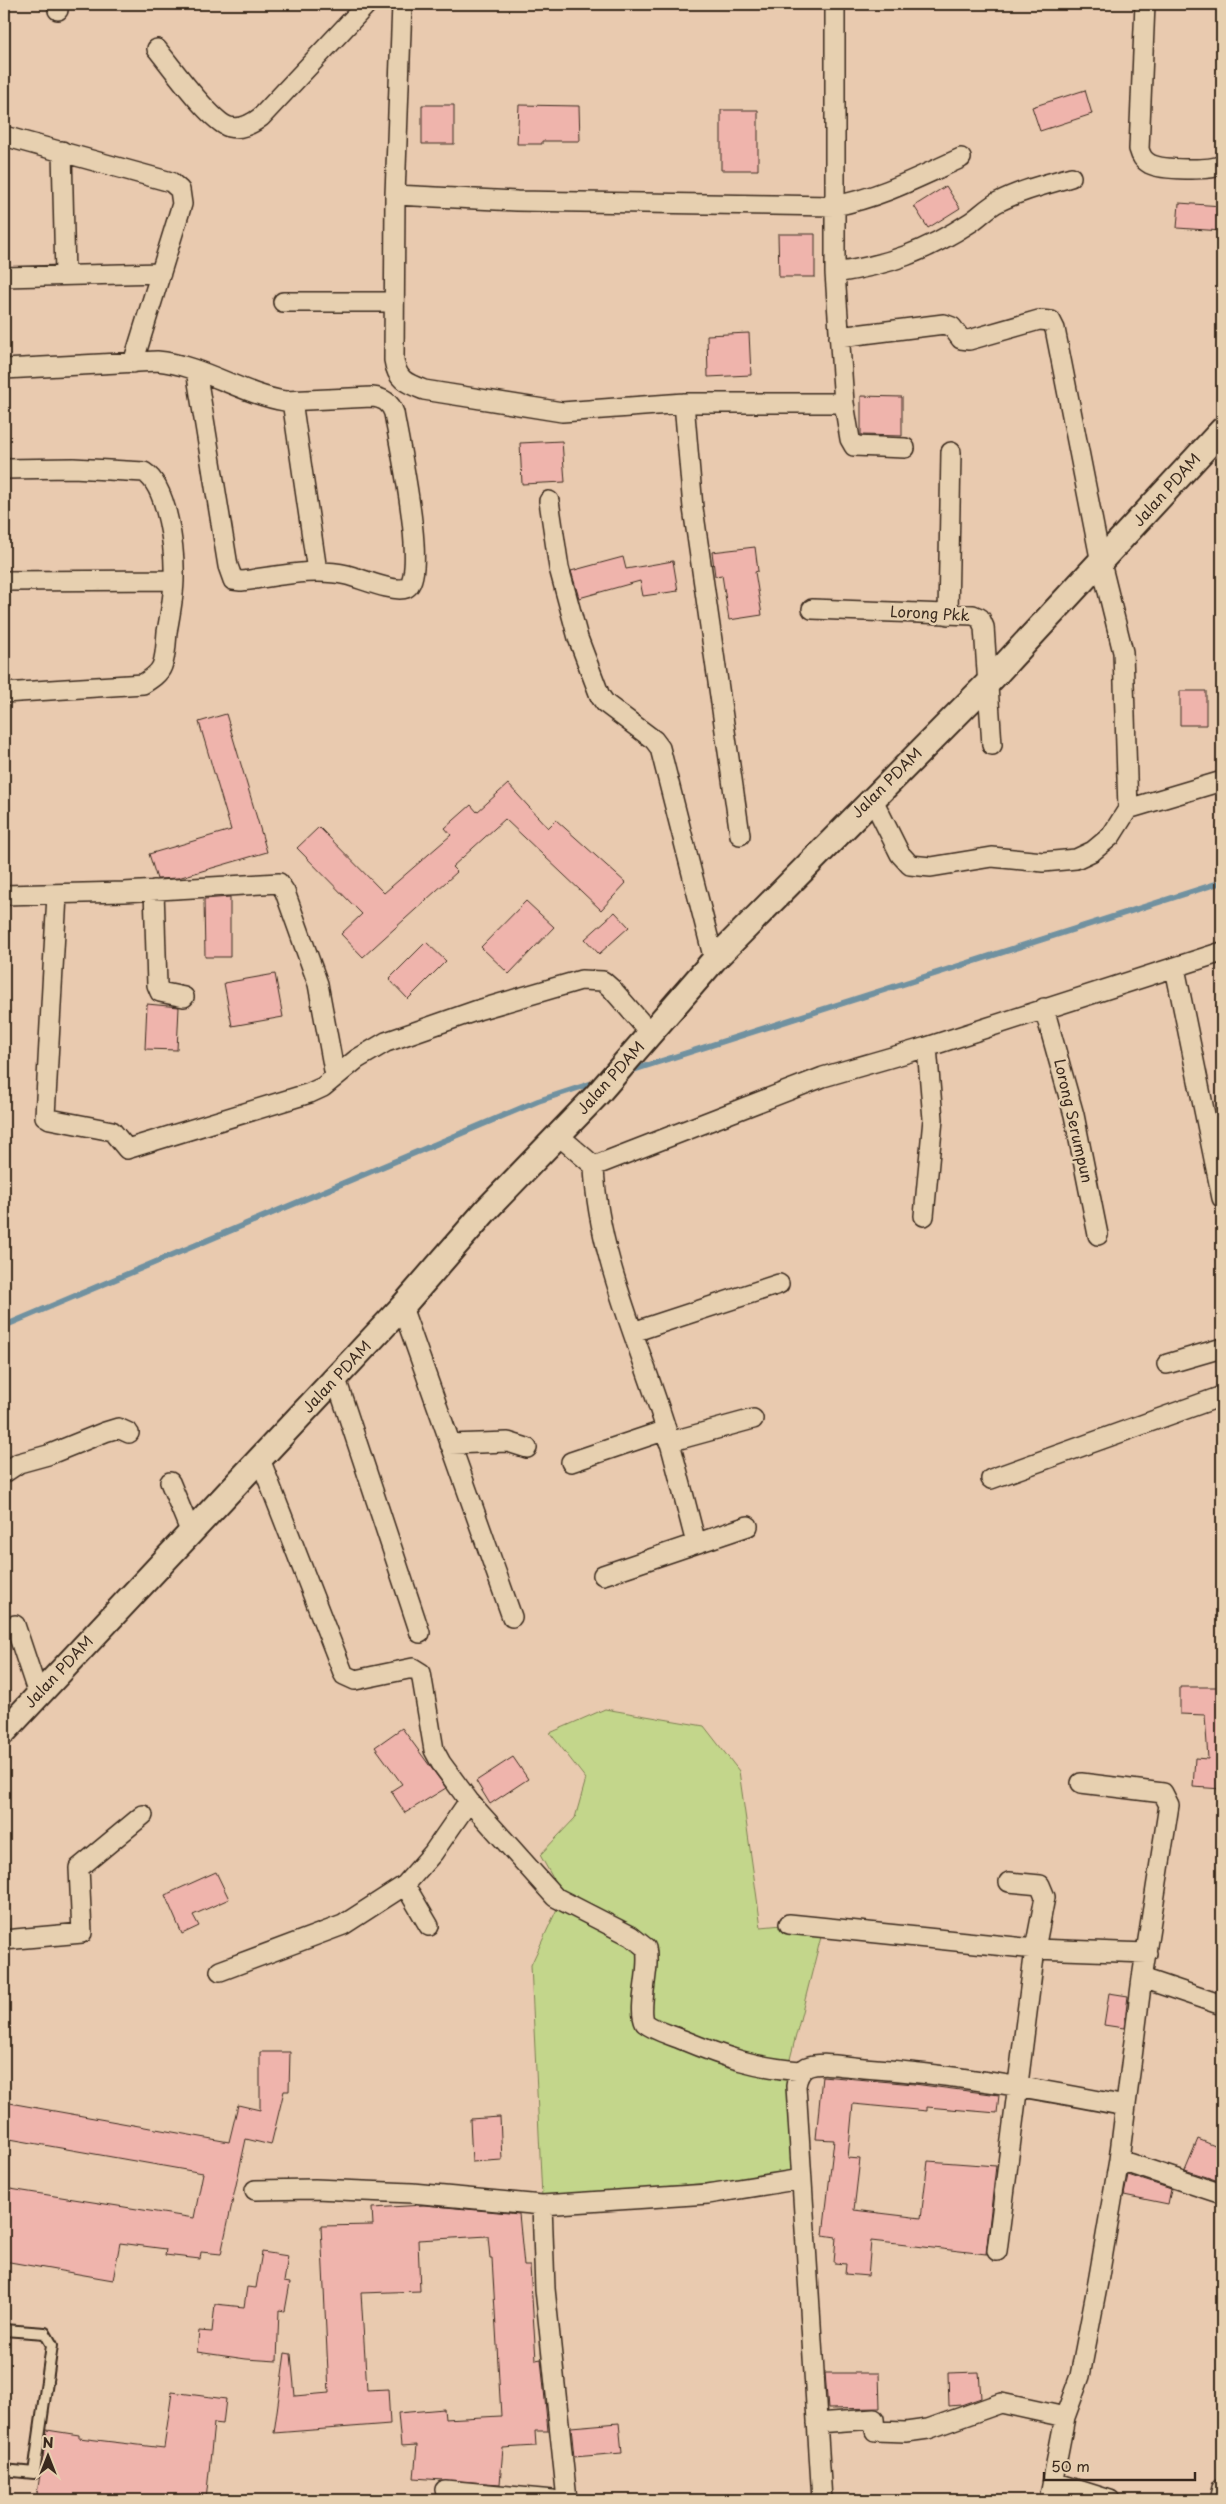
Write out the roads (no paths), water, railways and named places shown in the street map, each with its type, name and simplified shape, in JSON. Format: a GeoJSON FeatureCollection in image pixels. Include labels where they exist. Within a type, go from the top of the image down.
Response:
{"type":"FeatureCollection","features":[{"type":"Feature","properties":{"kind":"street"},"geometry":{"type":"LineString","coordinates":[[157,49],[210,113],[224,125],[241,127],[253,123],[261,117],[367,4]]}},
{"type":"Feature","properties":{"kind":"street"},"geometry":{"type":"LineString","coordinates":[[402,4],[395,195],[394,302],[396,371],[399,378],[408,384],[424,390],[562,412],[684,403],[844,403]]}},
{"type":"Feature","properties":{"kind":"street"},"geometry":{"type":"LineString","coordinates":[[835,4],[835,273],[844,403],[850,439],[854,446],[905,448]]}},
{"type":"Feature","properties":{"kind":"street"},"geometry":{"type":"LineString","coordinates":[[1145,4],[1138,148],[1141,158],[1152,165],[1208,170],[1222,165]]}},
{"type":"Feature","properties":{"kind":"street"},"geometry":{"type":"LineString","coordinates":[[4,136],[176,185],[182,196],[182,204],[133,363]]}},
{"type":"Feature","properties":{"kind":"street"},"geometry":{"type":"LineString","coordinates":[[62,151],[65,275]]}},
{"type":"Feature","properties":{"kind":"street"},"geometry":{"type":"LineString","coordinates":[[395,195],[517,201],[834,206],[856,202],[961,158]]}},
{"type":"Feature","properties":{"kind":"street"},"geometry":{"type":"LineString","coordinates":[[835,273],[877,266],[916,252],[971,222],[997,202],[1032,188],[1071,177]]}},
{"type":"Feature","properties":{"kind":"street"},"geometry":{"type":"LineString","coordinates":[[4,277],[161,273]]}},
{"type":"Feature","properties":{"kind":"street"},"geometry":{"type":"LineString","coordinates":[[283,302],[394,302]]}},
{"type":"Feature","properties":{"kind":"street"},"geometry":{"type":"LineString","coordinates":[[838,337],[944,324],[952,327],[961,339],[969,340],[1039,320],[1051,321],[1055,329],[1101,563],[1123,652],[1128,809],[1110,836],[1093,851],[1076,858],[1043,862],[992,857],[931,867],[910,865],[900,854],[872,798]]}},
{"type":"Feature","properties":{"kind":"street"},"geometry":{"type":"LineString","coordinates":[[4,369],[170,362],[196,370],[258,395],[292,401],[372,397],[382,399],[389,404],[394,413],[415,541],[416,561],[412,580],[406,588],[394,589],[348,575],[317,571],[241,581],[231,578],[196,370]]}},
{"type":"Feature","properties":{"kind":"street"},"geometry":{"type":"LineString","coordinates":[[292,401],[317,571]]}},
{"type":"Feature","properties":{"kind":"street"},"geometry":{"type":"LineString","coordinates":[[684,403],[693,508],[740,835]]}},
{"type":"Feature","properties":{"kind":"street","name":"Jalan PDAM"},"geometry":{"type":"LineString","coordinates":[[4,1732],[402,1308],[487,1209],[596,1096],[714,960],[872,798],[987,684],[1101,563],[1222,430]]}},
{"type":"Feature","properties":{"kind":"street"},"geometry":{"type":"LineString","coordinates":[[948,614],[951,452]]}},
{"type":"Feature","properties":{"kind":"street"},"geometry":{"type":"LineString","coordinates":[[4,469],[132,469],[144,472],[152,477],[157,484],[166,513],[174,564],[174,580],[163,665],[150,679],[143,684],[4,693]]}},
{"type":"Feature","properties":{"kind":"street"},"geometry":{"type":"LineString","coordinates":[[549,501],[562,577],[578,638],[600,696],[654,740],[663,755],[714,960]]}},
{"type":"Feature","properties":{"kind":"street"},"geometry":{"type":"LineString","coordinates":[[4,581],[174,580]]}},
{"type":"Feature","properties":{"kind":"street","name":"Lorong Pkk"},"geometry":{"type":"LineString","coordinates":[[812,609],[973,615],[982,620],[987,684]]}},
{"type":"Feature","properties":{"kind":"street"},"geometry":{"type":"LineString","coordinates":[[987,684],[992,745]]}},
{"type":"Feature","properties":{"kind":"street"},"geometry":{"type":"LineString","coordinates":[[1128,809],[1222,781]]}},
{"type":"Feature","properties":{"kind":"street"},"geometry":{"type":"LineString","coordinates":[[4,895],[57,895],[271,882],[282,886],[318,984],[335,1076]]}},
{"type":"Feature","properties":{"kind":"street"},"geometry":{"type":"LineString","coordinates":[[154,890],[157,985],[160,992],[184,997]]}},
{"type":"Feature","properties":{"kind":"street"},"geometry":{"type":"LineString","coordinates":[[57,895],[44,1111],[46,1118],[112,1131],[127,1149],[310,1093],[357,1059],[386,1042],[478,1010],[590,978],[603,981],[612,989],[651,1034]]}},
{"type":"Feature","properties":{"kind":"street"},"geometry":{"type":"LineString","coordinates":[[594,1166],[823,1077],[926,1047],[1222,952]]}},
{"type":"Feature","properties":{"kind":"street"},"geometry":{"type":"LineString","coordinates":[[1175,968],[1222,1198]]}},
{"type":"Feature","properties":{"kind":"street","name":"Lorong Serumpun"},"geometry":{"type":"LineString","coordinates":[[1044,1008],[1074,1115],[1098,1235]]}},
{"type":"Feature","properties":{"kind":"street"},"geometry":{"type":"LineString","coordinates":[[924,1216],[933,1119],[926,1047]]}},
{"type":"Feature","properties":{"kind":"street"},"geometry":{"type":"LineString","coordinates":[[558,1135],[594,1166],[594,1192],[601,1227],[667,1436],[696,1544]]}},
{"type":"Feature","properties":{"kind":"street"},"geometry":{"type":"LineString","coordinates":[[633,1332],[779,1284]]}},
{"type":"Feature","properties":{"kind":"street"},"geometry":{"type":"LineString","coordinates":[[402,1308],[512,1617]]}},
{"type":"Feature","properties":{"kind":"street"},"geometry":{"type":"LineString","coordinates":[[1167,1364],[1222,1348]]}},
{"type":"Feature","properties":{"kind":"street"},"geometry":{"type":"LineString","coordinates":[[336,1378],[420,1633]]}},
{"type":"Feature","properties":{"kind":"street"},"geometry":{"type":"LineString","coordinates":[[990,1479],[1222,1396]]}},
{"type":"Feature","properties":{"kind":"street"},"geometry":{"type":"LineString","coordinates":[[571,1462],[667,1436],[753,1419]]}},
{"type":"Feature","properties":{"kind":"street"},"geometry":{"type":"LineString","coordinates":[[4,1473],[19,1463],[48,1455],[105,1432],[118,1428],[129,1433]]}},
{"type":"Feature","properties":{"kind":"street"},"geometry":{"type":"LineString","coordinates":[[450,1444],[508,1442],[527,1448]]}},
{"type":"Feature","properties":{"kind":"street"},"geometry":{"type":"LineString","coordinates":[[260,1459],[341,1670],[347,1678],[355,1680],[403,1669],[413,1668],[421,1673],[434,1750],[441,1763],[469,1801],[555,1897],[642,1943],[648,1955],[643,2012],[643,2020],[647,2024],[742,2063],[762,2068],[802,2071],[807,2068],[824,2065],[910,2071],[1018,2085],[1125,2106]]}},
{"type":"Feature","properties":{"kind":"street"},"geometry":{"type":"LineString","coordinates":[[170,1482],[191,1533]]}},
{"type":"Feature","properties":{"kind":"street"},"geometry":{"type":"LineString","coordinates":[[603,1575],[748,1526]]}},
{"type":"Feature","properties":{"kind":"street"},"geometry":{"type":"LineString","coordinates":[[15,1625],[38,1694]]}},
{"type":"Feature","properties":{"kind":"street"},"geometry":{"type":"LineString","coordinates":[[1080,1783],[1163,1793],[1168,1805],[1142,1978],[1119,2160],[1080,2376],[1065,2417],[1051,2491],[1110,2500]]}},
{"type":"Feature","properties":{"kind":"street"},"geometry":{"type":"LineString","coordinates":[[220,1971],[343,1925],[406,1885],[433,1853],[469,1801]]}},
{"type":"Feature","properties":{"kind":"street"},"geometry":{"type":"LineString","coordinates":[[4,1940],[82,1933],[79,1868],[143,1815]]}},
{"type":"Feature","properties":{"kind":"street"},"geometry":{"type":"LineString","coordinates":[[997,2251],[1035,1949],[1045,1897],[1044,1888],[1035,1883],[1009,1882]]}},
{"type":"Feature","properties":{"kind":"street"},"geometry":{"type":"LineString","coordinates":[[406,1885],[429,1926]]}},
{"type":"Feature","properties":{"kind":"street"},"geometry":{"type":"LineString","coordinates":[[789,1924],[1035,1949],[1147,1954]]}},
{"type":"Feature","properties":{"kind":"street"},"geometry":{"type":"LineString","coordinates":[[1142,1978],[1222,2005]]}},
{"type":"Feature","properties":{"kind":"street"},"geometry":{"type":"LineString","coordinates":[[802,2071],[796,2086],[822,2500]]}},
{"type":"Feature","properties":{"kind":"street"},"geometry":{"type":"LineString","coordinates":[[1119,2160],[1222,2194]]}},
{"type":"Feature","properties":{"kind":"street"},"geometry":{"type":"LineString","coordinates":[[256,2190],[316,2189],[412,2193],[542,2205],[708,2194],[801,2179]]}},
{"type":"Feature","properties":{"kind":"street"},"geometry":{"type":"LineString","coordinates":[[542,2205],[545,2289],[567,2500]]}},
{"type":"Feature","properties":{"kind":"street"},"geometry":{"type":"LineString","coordinates":[[817,2423],[874,2419],[875,2430],[928,2429],[1001,2403],[1065,2417]]}},
{"type":"Feature","properties":{"kind":"street"},"geometry":{"type":"LineString","coordinates":[[1219,2500],[1222,2488]]}},
{"type":"Feature","properties":{"kind":"street"},"geometry":{"type":"LineString","coordinates":[[445,2490],[553,2500]]}},
{"type":"Feature","properties":{"kind":"lane"},"geometry":{"type":"LineString","coordinates":[[4,2330],[44,2333],[52,2345],[34,2473],[4,2470]]}},
{"type":"Feature","properties":{"kind":"waterway"},"geometry":{"type":"LineString","coordinates":[[627,1072],[1222,882]]}},
{"type":"Feature","properties":{"kind":"waterway"},"geometry":{"type":"LineString","coordinates":[[4,1326],[538,1101],[599,1081]]}}]}
